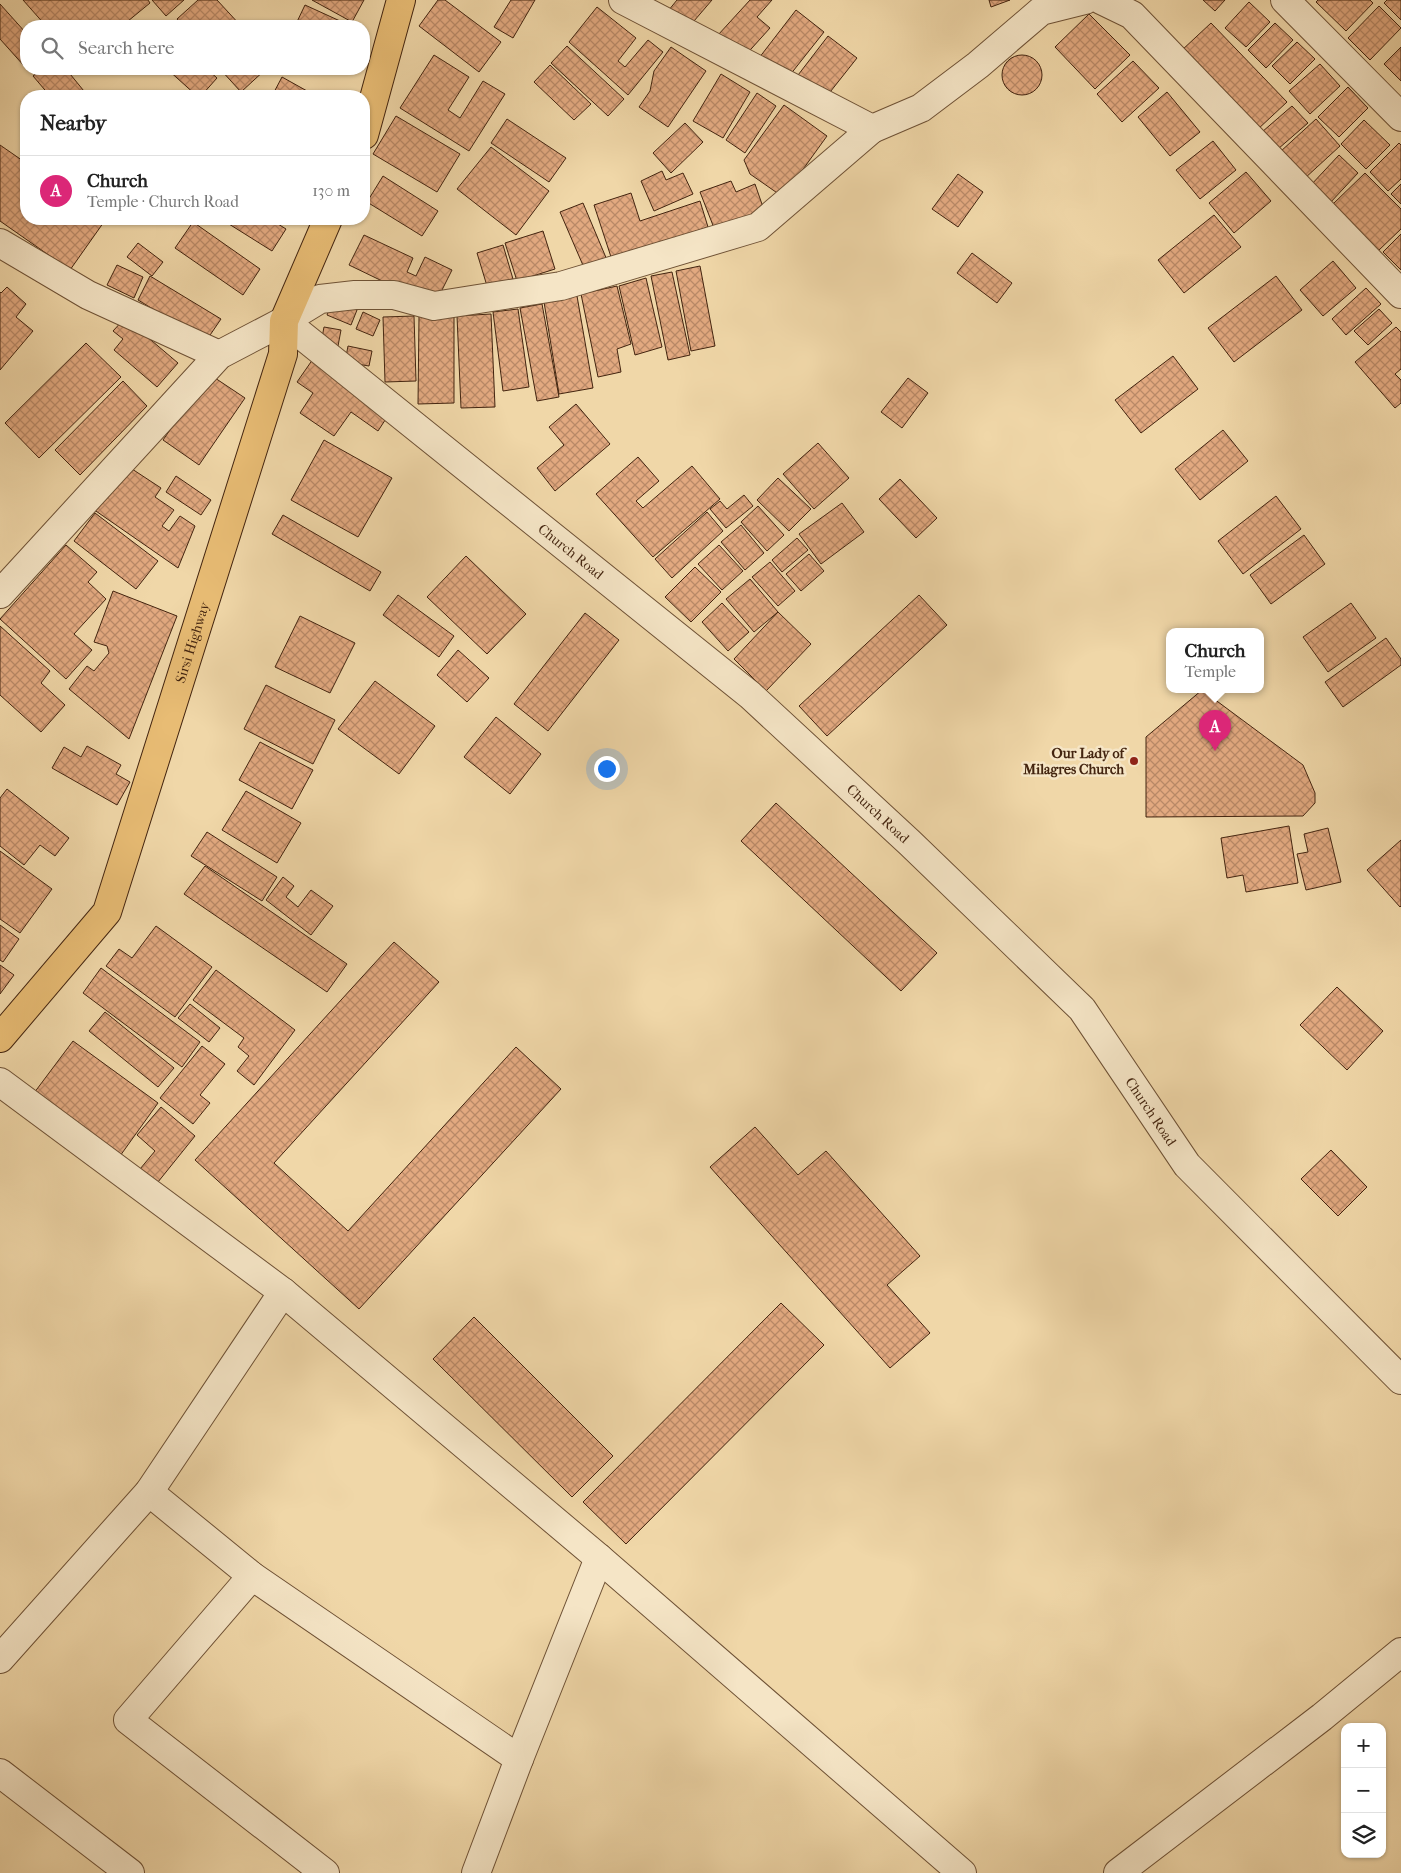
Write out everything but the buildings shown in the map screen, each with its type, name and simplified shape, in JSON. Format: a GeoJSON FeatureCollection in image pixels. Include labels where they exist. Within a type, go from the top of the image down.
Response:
{"type":"FeatureCollection","features":[{"type":"Feature","properties":{"kind":"main road"},"geometry":{"type":"LineString","coordinates":[[370,114],[401,0]]}},
{"type":"Feature","properties":{"kind":"main road","name":"Sirsi Highway"},"geometry":{"type":"LineString","coordinates":[[0,1038],[107,912],[283,354],[284,321],[325,225]]}},
{"type":"Feature","properties":{"kind":"street"},"geometry":{"type":"LineString","coordinates":[[623,0],[872,129]]}},
{"type":"Feature","properties":{"kind":"street"},"geometry":{"type":"LineString","coordinates":[[0,594],[219,355],[284,321],[320,299],[355,295],[394,295],[434,306],[561,286],[758,227],[872,129],[921,108],[978,65],[1041,11],[1085,0]]}},
{"type":"Feature","properties":{"kind":"street"},"geometry":{"type":"LineString","coordinates":[[1101,0],[1132,15],[1401,294]]}},
{"type":"Feature","properties":{"kind":"street"},"geometry":{"type":"LineString","coordinates":[[1285,0],[1401,117]]}},
{"type":"Feature","properties":{"kind":"street"},"geometry":{"type":"LineString","coordinates":[[0,243],[88,295],[219,355]]}},
{"type":"Feature","properties":{"kind":"street","name":"Church Road"},"geometry":{"type":"LineString","coordinates":[[284,321],[750,695],[910,843],[1082,1009],[1187,1165],[1401,1380]]}},
{"type":"Feature","properties":{"kind":"street"},"geometry":{"type":"LineString","coordinates":[[0,1082],[283,1292],[599,1558],[962,1873]]}},
{"type":"Feature","properties":{"kind":"street"},"geometry":{"type":"LineString","coordinates":[[0,1659],[149,1492],[283,1292]]}},
{"type":"Feature","properties":{"kind":"street"},"geometry":{"type":"LineString","coordinates":[[149,1492],[252,1576],[519,1759]]}},
{"type":"Feature","properties":{"kind":"street"},"geometry":{"type":"LineString","coordinates":[[476,1873],[599,1558]]}},
{"type":"Feature","properties":{"kind":"street"},"geometry":{"type":"LineString","coordinates":[[252,1576],[128,1720],[325,1873]]}},
{"type":"Feature","properties":{"kind":"street"},"geometry":{"type":"LineString","coordinates":[[1118,1873],[1322,1716],[1401,1652]]}},
{"type":"Feature","properties":{"kind":"street"},"geometry":{"type":"LineString","coordinates":[[0,1773],[130,1873]]}},
{"type":"Feature","properties":{"kind":"place","name":"Church"},"geometry":{"type":"Point","coordinates":[1215,751]}},
{"type":"Feature","properties":{"kind":"place","name":"Our Lady of Milagres Church"},"geometry":{"type":"Point","coordinates":[1134,761]}}]}
